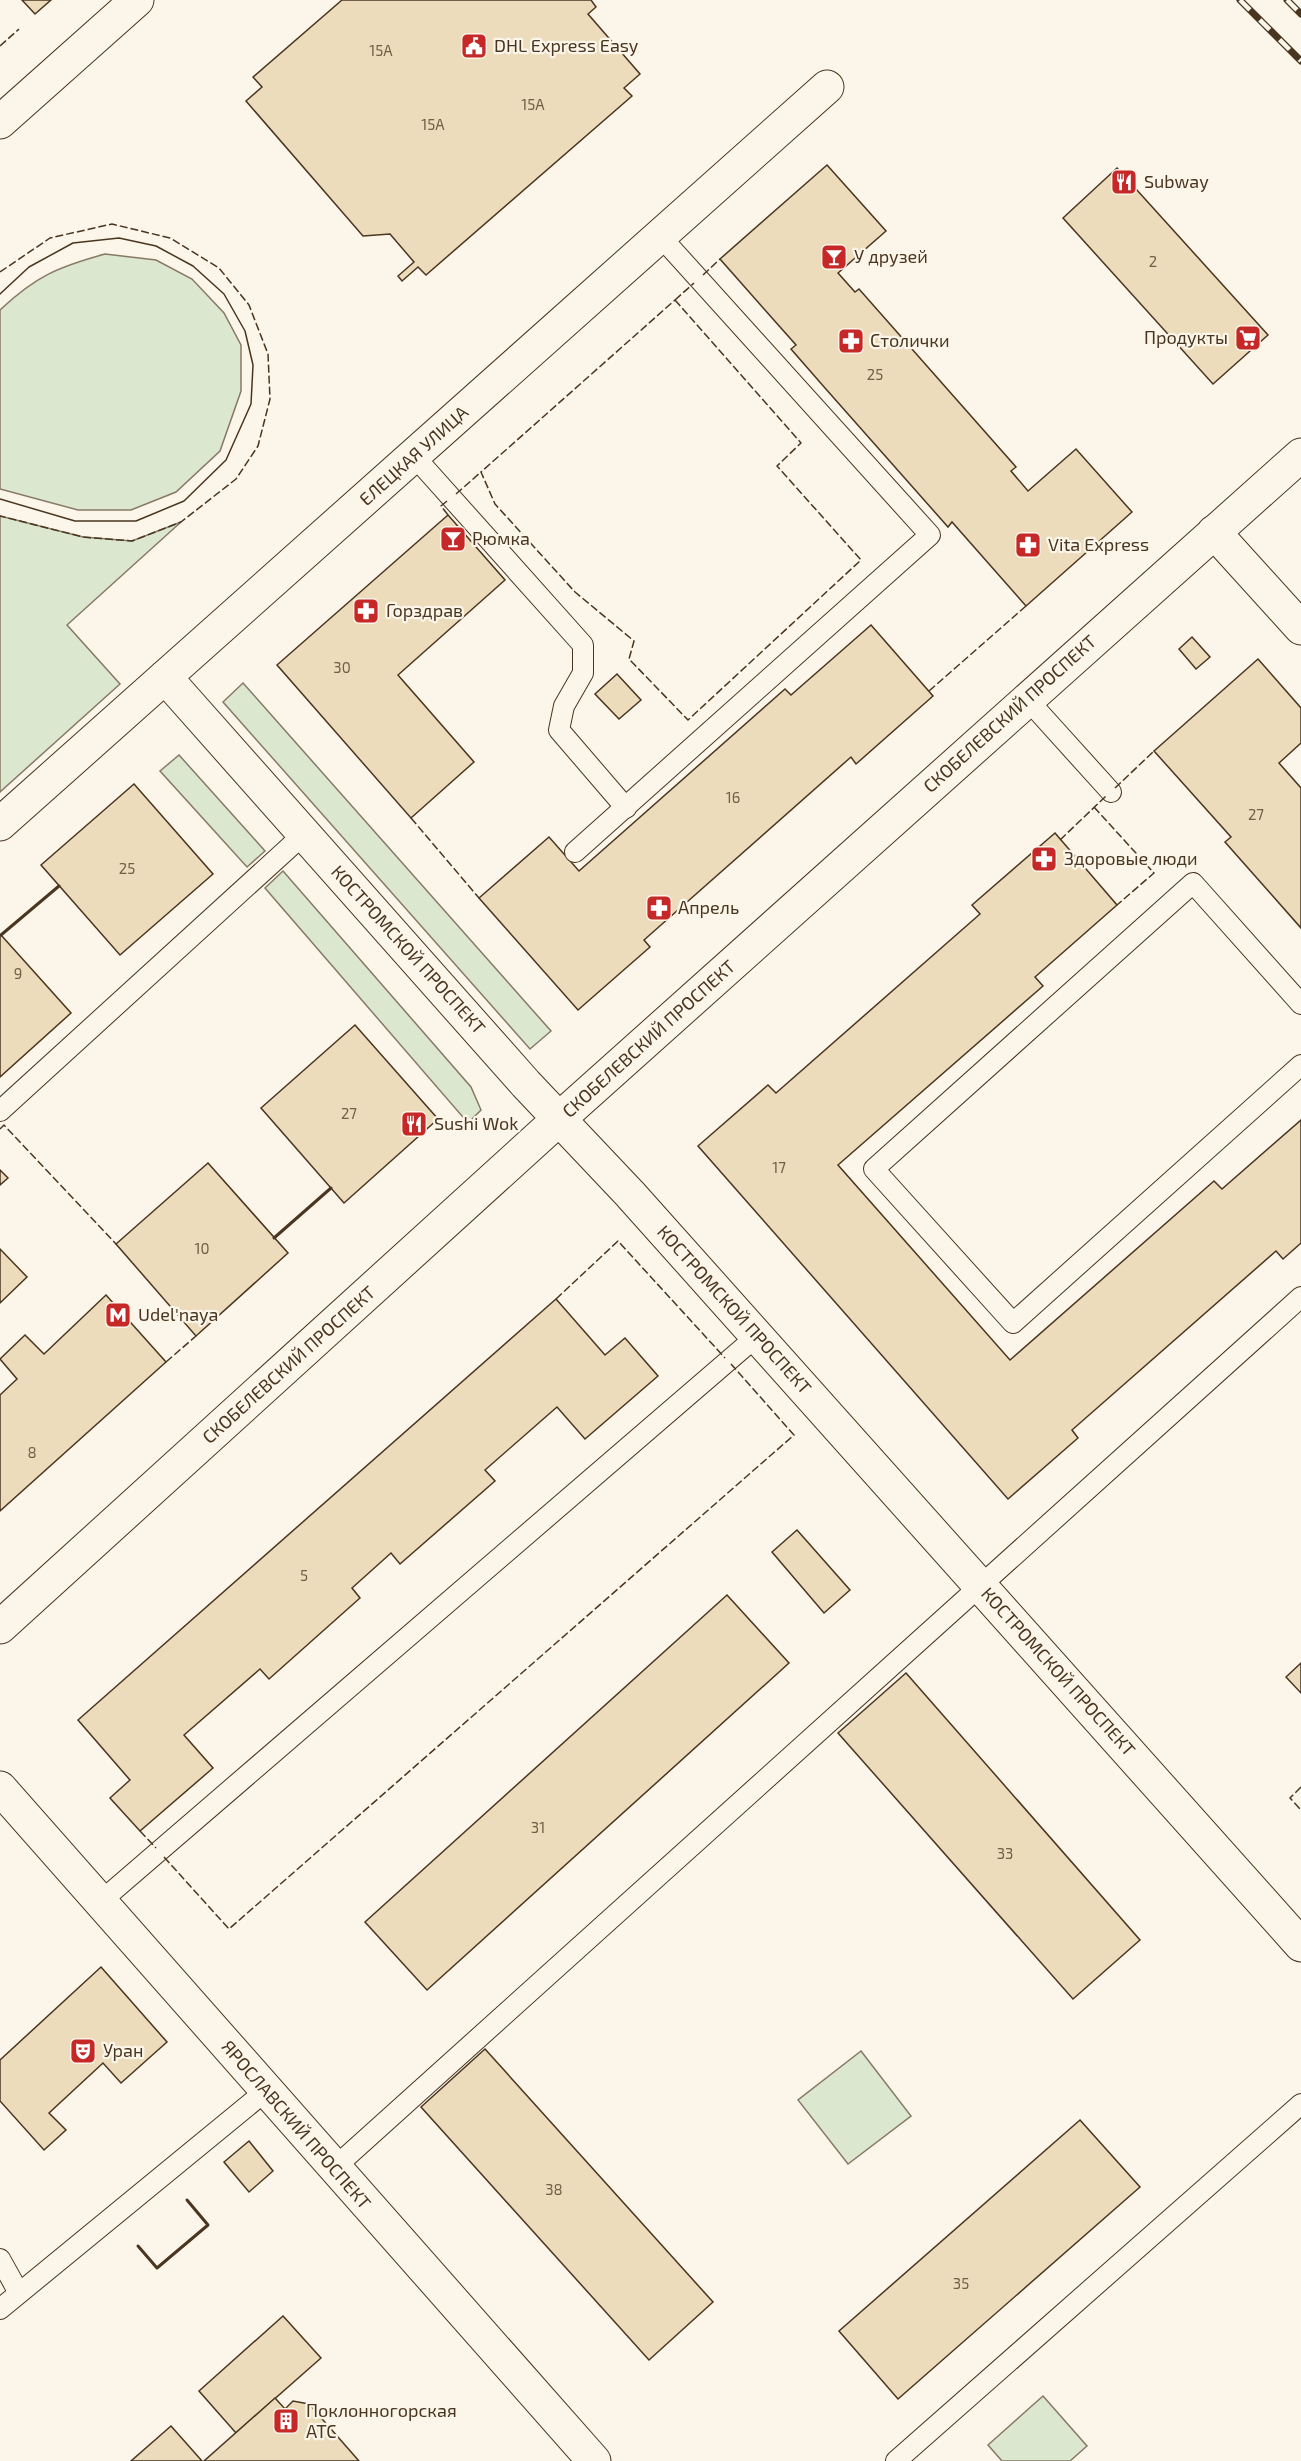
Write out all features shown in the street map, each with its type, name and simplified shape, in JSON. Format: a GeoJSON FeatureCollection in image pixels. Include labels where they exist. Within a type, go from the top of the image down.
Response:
{"type":"FeatureCollection","features":[{"type":"Feature","properties":{"kind":"street"},"geometry":{"type":"LineString","coordinates":[[1,120],[137,0]]}},
{"type":"Feature","properties":{"kind":"street","name":"ЕЛЕЦКАЯ УЛИЦА"},"geometry":{"type":"LineString","coordinates":[[0,824],[827,87]]}},
{"type":"Feature","properties":{"kind":"street","name":"СКОБЕЛЕВСКИЙ ПРОСПЕКТ"},"geometry":{"type":"LineString","coordinates":[[0,1627],[559,1119],[1301,455]]}},
{"type":"Feature","properties":{"kind":"street"},"geometry":{"type":"LineString","coordinates":[[1214,532],[1301,628]]}},
{"type":"Feature","properties":{"kind":"street","name":"КОСТРОМСКОЙ ПРОСПЕКТ"},"geometry":{"type":"LineString","coordinates":[[165,677],[1301,1945]]}},
{"type":"Feature","properties":{"kind":"street","name":"ЯРОСЛАВСКИЙ ПРОСПЕКТ"},"geometry":{"type":"LineString","coordinates":[[0,1788],[594,2461]]}},
{"type":"Feature","properties":{"kind":"lane"},"geometry":{"type":"LineString","coordinates":[[575,852],[930,535],[661,237]]}},
{"type":"Feature","properties":{"kind":"lane"},"geometry":{"type":"LineString","coordinates":[[414,456],[583,645],[583,673],[564,706],[559,730],[626,808]]}},
{"type":"Feature","properties":{"kind":"lane"},"geometry":{"type":"LineString","coordinates":[[1027,699],[1111,792]]}},
{"type":"Feature","properties":{"kind":"lane"},"geometry":{"type":"LineString","coordinates":[[0,1111],[304,834]]}},
{"type":"Feature","properties":{"kind":"lane"},"geometry":{"type":"LineString","coordinates":[[1301,1004],[1192,883],[874,1169],[1013,1323],[1301,1065]]}},
{"type":"Feature","properties":{"kind":"lane"},"geometry":{"type":"LineString","coordinates":[[334,2168],[1301,1297]]}},
{"type":"Feature","properties":{"kind":"lane"},"geometry":{"type":"LineString","coordinates":[[100,1902],[757,1336]]}},
{"type":"Feature","properties":{"kind":"lane"},"geometry":{"type":"LineString","coordinates":[[0,2309],[267,2090]]}},
{"type":"Feature","properties":{"kind":"lane"},"geometry":{"type":"LineString","coordinates":[[896,2461],[1301,2104]]}},
{"type":"Feature","properties":{"kind":"lane"},"geometry":{"type":"LineString","coordinates":[[0,2259],[19,2293]]}},
{"type":"Feature","properties":{"kind":"green space"},"geometry":{"type":"Polygon","coordinates":[[[105,254],[156,260],[192,279],[224,313],[241,345],[241,391],[220,451],[176,492],[131,510],[78,510],[0,489],[0,310],[48,274],[105,254]]]}},
{"type":"Feature","properties":{"kind":"green space"},"geometry":{"type":"Polygon","coordinates":[[[0,516],[83,537],[132,541],[181,522],[67,625],[120,684],[0,792],[0,516]]]}},
{"type":"Feature","properties":{"kind":"green space"},"geometry":{"type":"Polygon","coordinates":[[[243,683],[551,1031],[530,1049],[223,702],[243,683]]]}},
{"type":"Feature","properties":{"kind":"green space"},"geometry":{"type":"Polygon","coordinates":[[[179,755],[265,851],[247,867],[160,771],[179,755]]]}},
{"type":"Feature","properties":{"kind":"green space"},"geometry":{"type":"Polygon","coordinates":[[[283,871],[471,1087],[481,1110],[468,1123],[265,888],[283,871]]]}},
{"type":"Feature","properties":{"kind":"green space"},"geometry":{"type":"Polygon","coordinates":[[[861,2051],[911,2116],[848,2164],[798,2100],[861,2051]]]}},
{"type":"Feature","properties":{"kind":"green space"},"geometry":{"type":"Polygon","coordinates":[[[1043,2396],[1087,2446],[1070,2461],[1002,2461],[988,2445],[1043,2396]]]}},
{"type":"Feature","properties":{"kind":"building"},"geometry":{"type":"Polygon","coordinates":[[[22,0],[51,0],[35,14],[22,0]]]}},
{"type":"Feature","properties":{"kind":"building"},"geometry":{"type":"Polygon","coordinates":[[[342,0],[591,0],[596,7],[588,14],[640,74],[624,88],[632,96],[426,275],[418,267],[402,281],[398,276],[414,262],[390,234],[363,236],[246,101],[262,87],[253,77],[342,0]]]}},
{"type":"Feature","properties":{"kind":"building"},"geometry":{"type":"Polygon","coordinates":[[[827,165],[886,231],[838,273],[855,292],[859,289],[1016,467],[1011,471],[1028,491],[1076,449],[1132,512],[1026,606],[952,522],[948,527],[825,388],[791,349],[796,345],[720,259],[827,165]]]}},
{"type":"Feature","properties":{"kind":"building"},"geometry":{"type":"Polygon","coordinates":[[[1117,168],[1268,335],[1213,384],[1063,218],[1117,168]]]}},
{"type":"Feature","properties":{"kind":"building"},"geometry":{"type":"Polygon","coordinates":[[[448,515],[505,580],[398,675],[474,762],[411,818],[277,665],[448,515]]]}},
{"type":"Feature","properties":{"kind":"building"},"geometry":{"type":"Polygon","coordinates":[[[871,625],[933,696],[856,764],[851,757],[644,940],[650,947],[578,1010],[479,898],[549,837],[579,871],[785,689],[791,695],[871,625]]]}},
{"type":"Feature","properties":{"kind":"building"},"geometry":{"type":"Polygon","coordinates":[[[1192,637],[1210,657],[1196,669],[1179,649],[1192,637]]]}},
{"type":"Feature","properties":{"kind":"building"},"geometry":{"type":"Polygon","coordinates":[[[1258,659],[1301,708],[1301,743],[1279,763],[1301,788],[1301,928],[1225,842],[1231,837],[1154,751],[1258,659]]]}},
{"type":"Feature","properties":{"kind":"building"},"geometry":{"type":"Polygon","coordinates":[[[617,674],[641,700],[619,719],[595,694],[617,674]]]}},
{"type":"Feature","properties":{"kind":"building"},"geometry":{"type":"Polygon","coordinates":[[[134,784],[213,874],[120,955],[41,865],[134,784]]]}},
{"type":"Feature","properties":{"kind":"building"},"geometry":{"type":"Polygon","coordinates":[[[1055,833],[1117,905],[1035,977],[1043,986],[838,1165],[1010,1360],[1214,1181],[1222,1189],[1301,1120],[1301,1243],[1283,1259],[1276,1251],[1072,1430],[1078,1438],[1008,1499],[698,1146],[768,1085],[776,1093],[980,914],[972,905],[1055,833]]]}},
{"type":"Feature","properties":{"kind":"building"},"geometry":{"type":"Polygon","coordinates":[[[0,936],[71,1013],[0,1077],[0,936]]]}},
{"type":"Feature","properties":{"kind":"building"},"geometry":{"type":"Polygon","coordinates":[[[355,1025],[438,1119],[344,1203],[261,1108],[355,1025]]]}},
{"type":"Feature","properties":{"kind":"building"},"geometry":{"type":"Polygon","coordinates":[[[208,1163],[288,1253],[196,1336],[116,1244],[208,1163]]]}},
{"type":"Feature","properties":{"kind":"building"},"geometry":{"type":"Polygon","coordinates":[[[0,1170],[8,1178],[0,1185],[0,1170]]]}},
{"type":"Feature","properties":{"kind":"building"},"geometry":{"type":"Polygon","coordinates":[[[0,1249],[27,1277],[0,1303],[0,1249]]]}},
{"type":"Feature","properties":{"kind":"building"},"geometry":{"type":"Polygon","coordinates":[[[106,1295],[166,1362],[0,1511],[0,1395],[17,1379],[0,1359],[25,1335],[44,1354],[106,1295]]]}},
{"type":"Feature","properties":{"kind":"building"},"geometry":{"type":"Polygon","coordinates":[[[556,1299],[605,1355],[625,1338],[658,1376],[585,1439],[557,1407],[485,1470],[495,1481],[400,1564],[391,1553],[352,1588],[360,1598],[269,1679],[260,1669],[184,1735],[213,1768],[140,1831],[110,1798],[130,1780],[78,1720],[556,1299]]]}},
{"type":"Feature","properties":{"kind":"building"},"geometry":{"type":"Polygon","coordinates":[[[797,1530],[850,1590],[824,1613],[772,1552],[797,1530]]]}},
{"type":"Feature","properties":{"kind":"building"},"geometry":{"type":"Polygon","coordinates":[[[727,1595],[789,1663],[427,1990],[365,1922],[727,1595]]]}},
{"type":"Feature","properties":{"kind":"building"},"geometry":{"type":"Polygon","coordinates":[[[1301,1663],[1301,1693],[1286,1677],[1301,1663]]]}},
{"type":"Feature","properties":{"kind":"building"},"geometry":{"type":"Polygon","coordinates":[[[906,1673],[1140,1940],[1073,1999],[838,1733],[906,1673]]]}},
{"type":"Feature","properties":{"kind":"building","name":"Уран"},"geometry":{"type":"Polygon","coordinates":[[[101,1967],[167,2042],[121,2083],[103,2063],[49,2113],[66,2130],[44,2150],[0,2101],[0,2060],[101,1967]]]}},
{"type":"Feature","properties":{"kind":"building"},"geometry":{"type":"Polygon","coordinates":[[[485,2049],[713,2302],[649,2360],[421,2107],[485,2049]]]}},
{"type":"Feature","properties":{"kind":"building"},"geometry":{"type":"Polygon","coordinates":[[[1080,2120],[1140,2187],[898,2399],[839,2331],[1080,2120]]]}},
{"type":"Feature","properties":{"kind":"building"},"geometry":{"type":"Polygon","coordinates":[[[249,2141],[273,2171],[249,2192],[224,2162],[249,2141]]]}},
{"type":"Feature","properties":{"kind":"building"},"geometry":{"type":"Polygon","coordinates":[[[283,2316],[321,2358],[236,2433],[199,2391],[283,2316]]]}},
{"type":"Feature","properties":{"kind":"building","name":"Поклонногорская АТС"},"geometry":{"type":"Polygon","coordinates":[[[275,2398],[285,2409],[293,2401],[309,2404],[359,2461],[204,2461],[275,2398]]]}},
{"type":"Feature","properties":{"kind":"building"},"geometry":{"type":"Polygon","coordinates":[[[171,2426],[202,2461],[131,2461],[171,2426]]]}},
{"type":"Feature","properties":{"kind":"tram line"},"geometry":{"type":"LineString","coordinates":[[0,294],[29,267],[73,243],[119,238],[156,246],[193,266],[224,294],[245,331],[253,365],[251,404],[226,460],[184,501],[136,521],[75,521],[0,499]]}},
{"type":"Feature","properties":{"kind":"railway"},"geometry":{"type":"LineString","coordinates":[[1240,0],[1301,61]]}},
{"type":"Feature","properties":{"kind":"railway"},"geometry":{"type":"LineString","coordinates":[[1287,0],[1301,14]]}},
{"type":"Feature","properties":{"kind":"fence"},"geometry":{"type":"LineString","coordinates":[[0,46],[19,29]]}},
{"type":"Feature","properties":{"kind":"fence"},"geometry":{"type":"LineString","coordinates":[[0,272],[50,238],[112,224],[170,238],[219,268],[249,305],[268,354],[270,399],[258,446],[236,479],[181,522],[132,541],[83,537],[0,516]]}},
{"type":"Feature","properties":{"kind":"fence"},"geometry":{"type":"LineString","coordinates":[[703,275],[720,259]]}},
{"type":"Feature","properties":{"kind":"fence"},"geometry":{"type":"LineString","coordinates":[[675,300],[694,283]]}},
{"type":"Feature","properties":{"kind":"fence"},"geometry":{"type":"LineString","coordinates":[[675,300],[801,443],[777,466],[861,560],[688,720],[629,659],[634,641],[575,592],[495,504],[481,472],[675,300]]}},
{"type":"Feature","properties":{"kind":"fence"},"geometry":{"type":"LineString","coordinates":[[456,494],[481,472]]}},
{"type":"Feature","properties":{"kind":"fence"},"geometry":{"type":"LineString","coordinates":[[447,501],[441,506],[448,515]]}},
{"type":"Feature","properties":{"kind":"fence"},"geometry":{"type":"LineString","coordinates":[[929,691],[1026,606]]}},
{"type":"Feature","properties":{"kind":"fence"},"geometry":{"type":"LineString","coordinates":[[1115,788],[1154,751]]}},
{"type":"Feature","properties":{"kind":"fence"},"geometry":{"type":"LineString","coordinates":[[1060,840],[1106,796]]}},
{"type":"Feature","properties":{"kind":"fence"},"geometry":{"type":"LineString","coordinates":[[1094,807],[1154,873],[1117,905]]}},
{"type":"Feature","properties":{"kind":"fence"},"geometry":{"type":"LineString","coordinates":[[411,818],[479,898]]}},
{"type":"Feature","properties":{"kind":"fence"},"geometry":{"type":"LineString","coordinates":[[0,1129],[4,1125],[116,1244]]}},
{"type":"Feature","properties":{"kind":"fence"},"geometry":{"type":"LineString","coordinates":[[556,1299],[618,1241],[725,1358]]}},
{"type":"Feature","properties":{"kind":"fence"},"geometry":{"type":"LineString","coordinates":[[166,1362],[196,1336]]}},
{"type":"Feature","properties":{"kind":"fence"},"geometry":{"type":"LineString","coordinates":[[164,1857],[229,1929],[794,1435],[731,1364]]}},
{"type":"Feature","properties":{"kind":"fence"},"geometry":{"type":"LineString","coordinates":[[1301,1787],[1290,1798],[1301,1810]]}},
{"type":"Feature","properties":{"kind":"fence"},"geometry":{"type":"LineString","coordinates":[[140,1831],[156,1848]]}},
{"type":"Feature","properties":{"kind":"wall"},"geometry":{"type":"LineString","coordinates":[[1,935],[59,886]]}},
{"type":"Feature","properties":{"kind":"wall"},"geometry":{"type":"LineString","coordinates":[[274,1238],[331,1188]]}},
{"type":"Feature","properties":{"kind":"wall"},"geometry":{"type":"LineString","coordinates":[[138,2246],[157,2268],[208,2225],[187,2200]]}},
{"type":"Feature","properties":{"kind":"place","name":"DHL Express Easy"},"geometry":{"type":"Point","coordinates":[474,46]}},
{"type":"Feature","properties":{"kind":"place","name":"Subway"},"geometry":{"type":"Point","coordinates":[1124,182]}},
{"type":"Feature","properties":{"kind":"place","name":"У друзей"},"geometry":{"type":"Point","coordinates":[834,257]}},
{"type":"Feature","properties":{"kind":"place","name":"Продукты"},"geometry":{"type":"Point","coordinates":[1248,338]}},
{"type":"Feature","properties":{"kind":"place","name":"Столички"},"geometry":{"type":"Point","coordinates":[851,341]}},
{"type":"Feature","properties":{"kind":"place","name":"Рюмка"},"geometry":{"type":"Point","coordinates":[453,539]}},
{"type":"Feature","properties":{"kind":"place","name":"Vita Express"},"geometry":{"type":"Point","coordinates":[1028,545]}},
{"type":"Feature","properties":{"kind":"place","name":"Горздрав"},"geometry":{"type":"Point","coordinates":[366,611]}},
{"type":"Feature","properties":{"kind":"place","name":"Здоровые люди"},"geometry":{"type":"Point","coordinates":[1044,859]}},
{"type":"Feature","properties":{"kind":"place","name":"Апрель"},"geometry":{"type":"Point","coordinates":[659,908]}},
{"type":"Feature","properties":{"kind":"place","name":"Sushi Wok"},"geometry":{"type":"Point","coordinates":[414,1124]}},
{"type":"Feature","properties":{"kind":"place","name":"Udel'naya"},"geometry":{"type":"Point","coordinates":[118,1315]}},
{"type":"Feature","properties":{"kind":"place","name":"Уран"},"geometry":{"type":"Point","coordinates":[83,2051]}},
{"type":"Feature","properties":{"kind":"place","name":"Поклонногорская АТС"},"geometry":{"type":"Point","coordinates":[286,2421]}}]}
